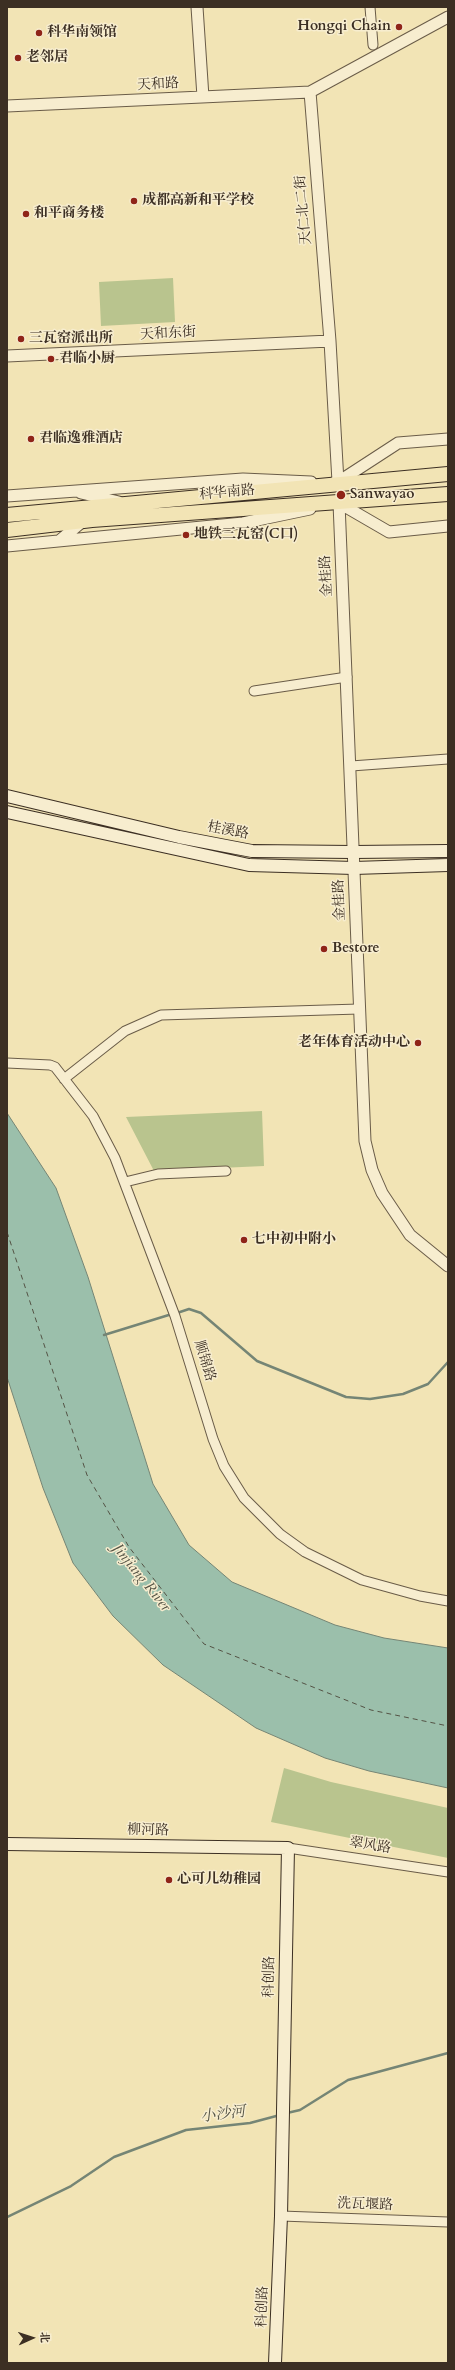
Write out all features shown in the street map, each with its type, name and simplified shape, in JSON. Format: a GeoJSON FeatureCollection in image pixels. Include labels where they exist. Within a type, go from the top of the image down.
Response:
{"type":"FeatureCollection","features":[{"type":"Feature","properties":{"kind":"highway","name":"科华南路"},"geometry":{"type":"LineString","coordinates":[[7,515],[338,482],[448,474]]}},
{"type":"Feature","properties":{"kind":"highway","name":"科华南路"},"geometry":{"type":"LineString","coordinates":[[7,530],[83,521],[448,494]]}},
{"type":"Feature","properties":{"kind":"main road","name":"桂溪路"},"geometry":{"type":"LineString","coordinates":[[7,796],[179,837],[252,851],[448,851]]}},
{"type":"Feature","properties":{"kind":"main road","name":"桂溪路"},"geometry":{"type":"LineString","coordinates":[[7,812],[250,866],[354,868],[448,865]]}},
{"type":"Feature","properties":{"kind":"main road","name":"柳河路"},"geometry":{"type":"LineString","coordinates":[[7,1844],[288,1848]]}},
{"type":"Feature","properties":{"kind":"main road","name":"科创路"},"geometry":{"type":"LineString","coordinates":[[275,2363],[281,2216],[288,1848]]}},
{"type":"Feature","properties":{"kind":"street"},"geometry":{"type":"LineString","coordinates":[[197,7],[203,97]]}},
{"type":"Feature","properties":{"kind":"street"},"geometry":{"type":"LineString","coordinates":[[370,7],[373,45]]}},
{"type":"Feature","properties":{"kind":"street"},"geometry":{"type":"LineString","coordinates":[[310,92],[448,17]]}},
{"type":"Feature","properties":{"kind":"street","name":"天和路"},"geometry":{"type":"LineString","coordinates":[[7,106],[310,92]]}},
{"type":"Feature","properties":{"kind":"street","name":"天仁北二街"},"geometry":{"type":"LineString","coordinates":[[310,92],[330,341],[338,482]]}},
{"type":"Feature","properties":{"kind":"street","name":"天和东街"},"geometry":{"type":"LineString","coordinates":[[7,356],[330,341]]}},
{"type":"Feature","properties":{"kind":"street"},"geometry":{"type":"LineString","coordinates":[[7,496],[70,490],[243,479],[338,482],[398,443],[448,439]]}},
{"type":"Feature","properties":{"kind":"street"},"geometry":{"type":"LineString","coordinates":[[70,490],[121,503]]}},
{"type":"Feature","properties":{"kind":"street"},"geometry":{"type":"LineString","coordinates":[[7,546],[243,523],[339,503],[389,532],[448,526]]}},
{"type":"Feature","properties":{"kind":"street","name":"金桂路"},"geometry":{"type":"LineString","coordinates":[[339,503],[351,766],[353,852],[365,1141],[372,1170],[382,1193],[410,1235],[448,1266]]}},
{"type":"Feature","properties":{"kind":"street"},"geometry":{"type":"LineString","coordinates":[[59,541],[83,521]]}},
{"type":"Feature","properties":{"kind":"street"},"geometry":{"type":"LineString","coordinates":[[254,691],[347,677]]}},
{"type":"Feature","properties":{"kind":"street"},"geometry":{"type":"LineString","coordinates":[[351,766],[448,759]]}},
{"type":"Feature","properties":{"kind":"street"},"geometry":{"type":"LineString","coordinates":[[64,1079],[125,1031],[161,1014],[359,1009]]}},
{"type":"Feature","properties":{"kind":"street","name":"顺锦路"},"geometry":{"type":"LineString","coordinates":[[7,1063],[50,1065],[55,1067],[93,1116],[116,1158],[174,1312],[213,1439],[224,1466],[244,1498],[280,1534],[305,1552],[362,1580],[420,1596],[448,1601]]}},
{"type":"Feature","properties":{"kind":"street"},"geometry":{"type":"LineString","coordinates":[[125,1182],[158,1174],[226,1171]]}},
{"type":"Feature","properties":{"kind":"street","name":"翠风路"},"geometry":{"type":"LineString","coordinates":[[288,1848],[448,1872]]}},
{"type":"Feature","properties":{"kind":"street","name":"洗瓦堰路"},"geometry":{"type":"LineString","coordinates":[[281,2216],[448,2222]]}},
{"type":"Feature","properties":{"kind":"green space"},"geometry":{"type":"Polygon","coordinates":[[[173,278],[175,322],[101,326],[99,282],[173,278]]]}},
{"type":"Feature","properties":{"kind":"green space"},"geometry":{"type":"Polygon","coordinates":[[[262,1111],[264,1166],[154,1171],[126,1117],[262,1111]]]}},
{"type":"Feature","properties":{"kind":"green space"},"geometry":{"type":"Polygon","coordinates":[[[284,1768],[331,1782],[448,1808],[448,1858],[271,1822],[284,1768]]]}},
{"type":"Feature","properties":{"kind":"water","name":"Jinjiang River"},"geometry":{"type":"Polygon","coordinates":[[[7,1113],[56,1188],[88,1277],[153,1484],[189,1545],[232,1582],[335,1625],[384,1638],[448,1648],[448,1788],[369,1771],[325,1758],[256,1728],[163,1665],[113,1616],[73,1563],[43,1488],[7,1377],[7,1113]]]}},
{"type":"Feature","properties":{"kind":"waterway"},"geometry":{"type":"LineString","coordinates":[[177,1313],[189,1309],[201,1313],[257,1361],[346,1397],[370,1399],[403,1394],[428,1384],[448,1362]]}},
{"type":"Feature","properties":{"kind":"waterway"},"geometry":{"type":"LineString","coordinates":[[104,1335],[172,1314]]}},
{"type":"Feature","properties":{"kind":"waterway","name":"小沙河"},"geometry":{"type":"LineString","coordinates":[[287,2113],[300,2110],[348,2080],[448,2053]]}},
{"type":"Feature","properties":{"kind":"waterway","name":"小沙河"},"geometry":{"type":"LineString","coordinates":[[7,2217],[71,2186],[114,2157],[186,2130],[250,2123],[280,2115]]}},
{"type":"Feature","properties":{"kind":"ferry route"},"geometry":{"type":"LineString","coordinates":[[7,1232],[87,1475],[129,1547],[204,1644],[371,1710],[448,1726]]}},
{"type":"Feature","properties":{"kind":"place","name":"Hongqi Chain"},"geometry":{"type":"Point","coordinates":[399,27]}},
{"type":"Feature","properties":{"kind":"place","name":"科华南领馆"},"geometry":{"type":"Point","coordinates":[39,33]}},
{"type":"Feature","properties":{"kind":"place","name":"老邻居"},"geometry":{"type":"Point","coordinates":[18,58]}},
{"type":"Feature","properties":{"kind":"place","name":"成都高新和平学校"},"geometry":{"type":"Point","coordinates":[134,201]}},
{"type":"Feature","properties":{"kind":"place","name":"和平商务楼"},"geometry":{"type":"Point","coordinates":[26,214]}},
{"type":"Feature","properties":{"kind":"place","name":"三瓦窑派出所"},"geometry":{"type":"Point","coordinates":[21,339]}},
{"type":"Feature","properties":{"kind":"place","name":"君临小厨"},"geometry":{"type":"Point","coordinates":[51,359]}},
{"type":"Feature","properties":{"kind":"place","name":"君临逸雅酒店"},"geometry":{"type":"Point","coordinates":[31,439]}},
{"type":"Feature","properties":{"kind":"place","name":"Sanwayao"},"geometry":{"type":"Point","coordinates":[341,495]}},
{"type":"Feature","properties":{"kind":"place","name":"地铁三瓦窑(C口)"},"geometry":{"type":"Point","coordinates":[186,535]}},
{"type":"Feature","properties":{"kind":"place","name":"Bestore"},"geometry":{"type":"Point","coordinates":[324,949]}},
{"type":"Feature","properties":{"kind":"place","name":"老年体育活动中心"},"geometry":{"type":"Point","coordinates":[418,1043]}},
{"type":"Feature","properties":{"kind":"place","name":"七中初中附小"},"geometry":{"type":"Point","coordinates":[244,1240]}},
{"type":"Feature","properties":{"kind":"place","name":"心可儿幼稚园"},"geometry":{"type":"Point","coordinates":[169,1880]}}]}
